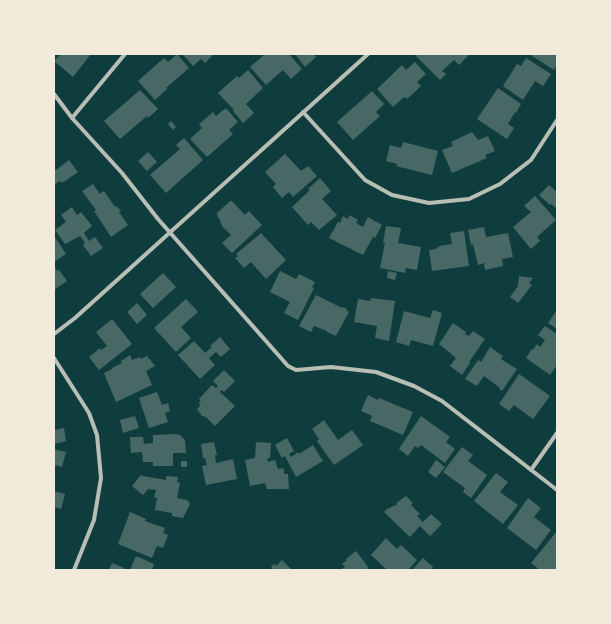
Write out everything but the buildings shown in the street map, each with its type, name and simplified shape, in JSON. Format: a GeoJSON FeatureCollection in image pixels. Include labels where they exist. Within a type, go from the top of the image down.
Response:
{"type":"FeatureCollection","features":[{"type":"Feature","properties":{"kind":"street"},"geometry":{"type":"LineString","coordinates":[[72,118],[125,54]]}},
{"type":"Feature","properties":{"kind":"street"},"geometry":{"type":"LineString","coordinates":[[54,334],[75,318],[368,54]]}},
{"type":"Feature","properties":{"kind":"street"},"geometry":{"type":"LineString","coordinates":[[54,94],[72,118],[122,173],[158,219],[288,366],[296,370],[331,367],[376,372],[414,386],[442,401],[557,490]]}},
{"type":"Feature","properties":{"kind":"street"},"geometry":{"type":"LineString","coordinates":[[303,112],[365,180],[392,195],[428,203],[468,199],[500,184],[530,160],[557,120]]}},
{"type":"Feature","properties":{"kind":"street"},"geometry":{"type":"LineString","coordinates":[[54,358],[89,412],[97,435],[101,478],[94,520],[74,570]]}},
{"type":"Feature","properties":{"kind":"street"},"geometry":{"type":"LineString","coordinates":[[531,470],[557,432]]}}]}
